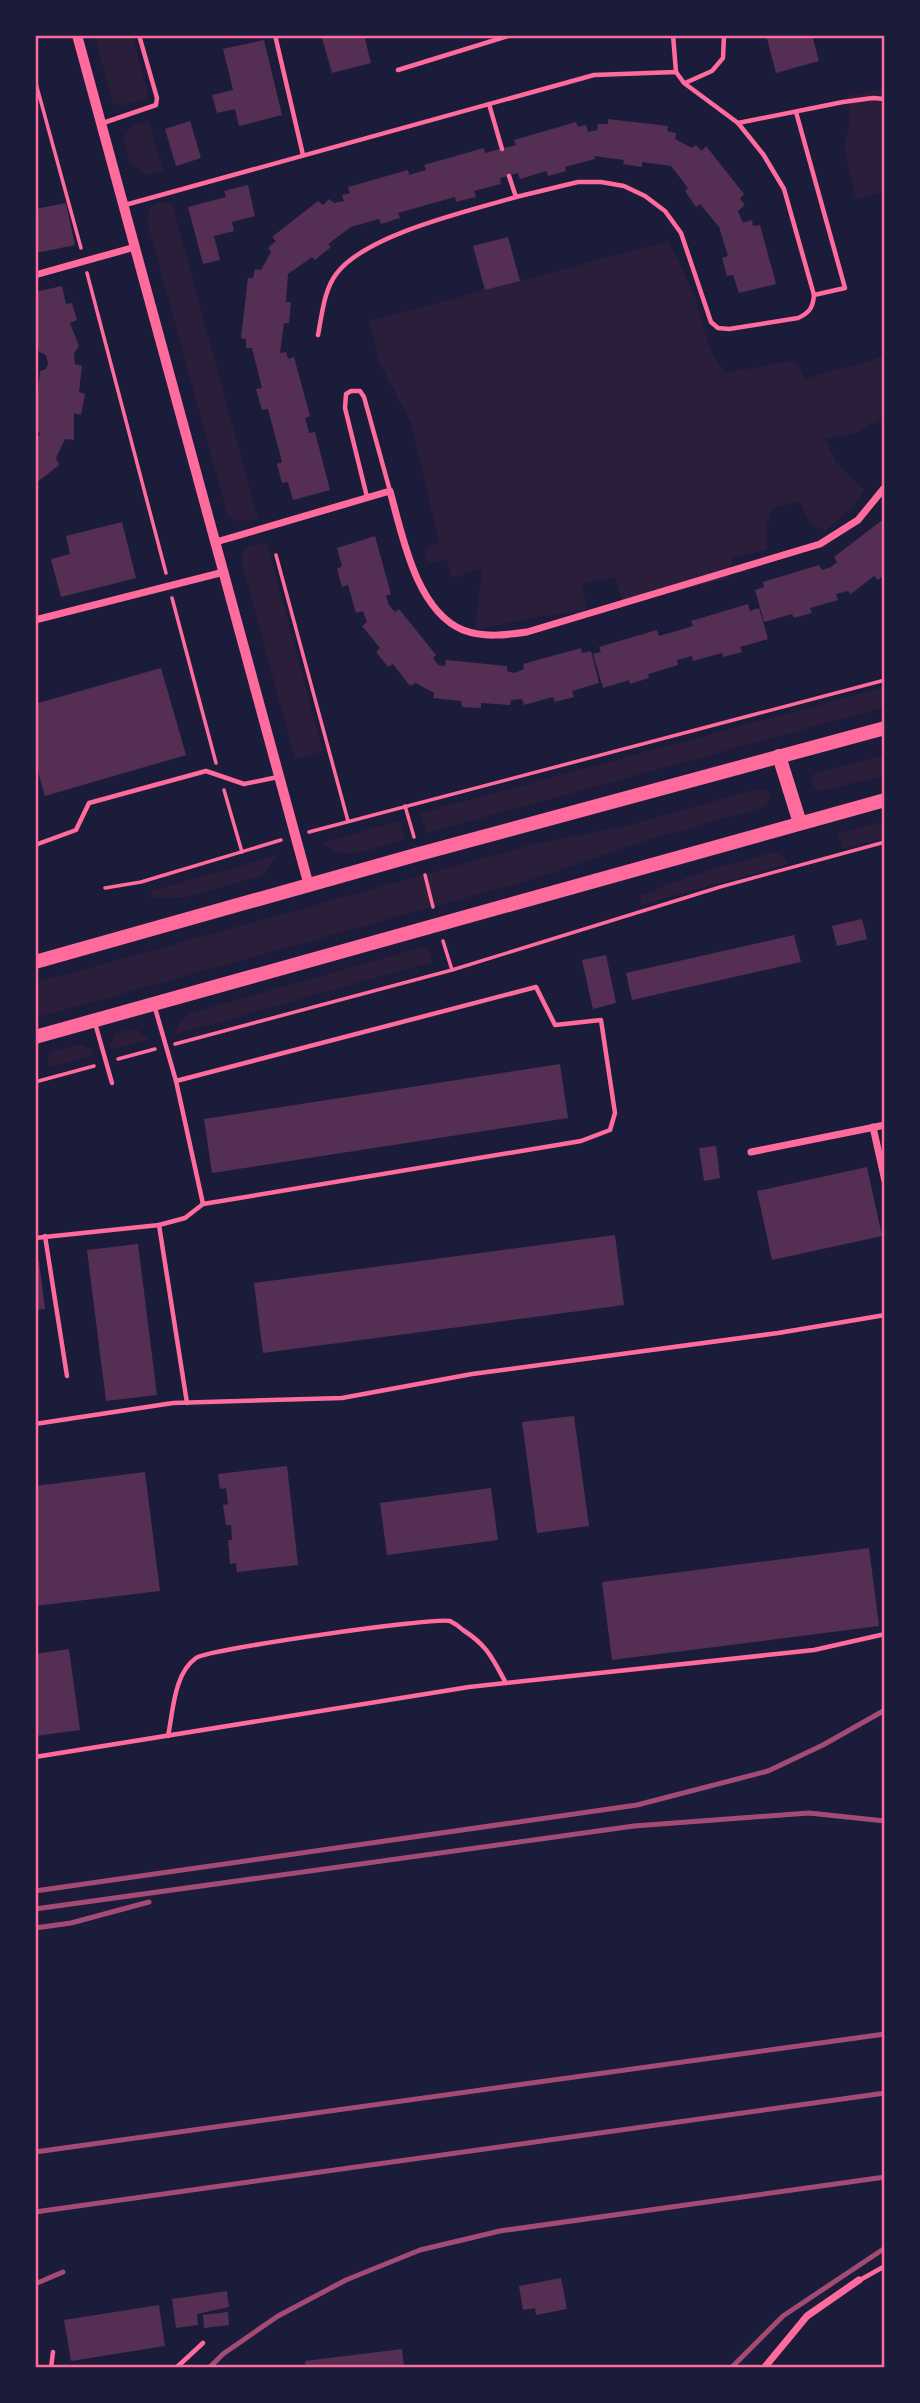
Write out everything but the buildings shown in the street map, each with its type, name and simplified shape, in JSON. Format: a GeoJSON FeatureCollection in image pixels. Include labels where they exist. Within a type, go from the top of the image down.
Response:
{"type":"FeatureCollection","features":[{"type":"Feature","properties":{"kind":"highway"},"geometry":{"type":"LineString","coordinates":[[35,962],[885,728]]}},
{"type":"Feature","properties":{"kind":"highway"},"geometry":{"type":"LineString","coordinates":[[779,756],[800,822]]}},
{"type":"Feature","properties":{"kind":"highway"},"geometry":{"type":"LineString","coordinates":[[35,1037],[885,800]]}},
{"type":"Feature","properties":{"kind":"street"},"geometry":{"type":"LineString","coordinates":[[77,35],[309,886]]}},
{"type":"Feature","properties":{"kind":"street"},"geometry":{"type":"LineString","coordinates":[[35,275],[135,247]]}},
{"type":"Feature","properties":{"kind":"street"},"geometry":{"type":"LineString","coordinates":[[216,542],[390,491],[421,587],[436,611],[463,630],[494,636],[527,632],[820,544],[858,520],[885,487]]}},
{"type":"Feature","properties":{"kind":"street"},"geometry":{"type":"LineString","coordinates":[[35,620],[224,572]]}},
{"type":"Feature","properties":{"kind":"street"},"geometry":{"type":"LineString","coordinates":[[751,1152],[885,1125]]}},
{"type":"Feature","properties":{"kind":"street"},"geometry":{"type":"LineString","coordinates":[[873,1127],[885,1181]]}},
{"type":"Feature","properties":{"kind":"street"},"geometry":{"type":"LineString","coordinates":[[764,2368],[807,2316],[859,2280]]}},
{"type":"Feature","properties":{"kind":"lane"},"geometry":{"type":"LineString","coordinates":[[101,124],[156,105],[157,98],[139,35]]}},
{"type":"Feature","properties":{"kind":"lane"},"geometry":{"type":"LineString","coordinates":[[275,35],[303,155]]}},
{"type":"Feature","properties":{"kind":"lane"},"geometry":{"type":"LineString","coordinates":[[398,70],[511,35]]}},
{"type":"Feature","properties":{"kind":"lane"},"geometry":{"type":"LineString","coordinates":[[318,335],[325,298],[336,273],[355,256],[388,239],[438,220],[578,182],[624,186],[645,196],[666,211],[681,233],[710,322],[718,328],[729,329],[798,318],[808,313],[813,305],[814,295],[784,189],[763,154],[738,122],[684,83],[676,72],[673,35]]}},
{"type":"Feature","properties":{"kind":"lane"},"geometry":{"type":"LineString","coordinates":[[684,83],[712,71],[723,58],[724,35]]}},
{"type":"Feature","properties":{"kind":"lane"},"geometry":{"type":"LineString","coordinates":[[124,205],[594,75],[676,72]]}},
{"type":"Feature","properties":{"kind":"lane"},"geometry":{"type":"LineString","coordinates":[[738,122],[853,100],[885,99]]}},
{"type":"Feature","properties":{"kind":"lane"},"geometry":{"type":"LineString","coordinates":[[489,104],[502,149]]}},
{"type":"Feature","properties":{"kind":"lane"},"geometry":{"type":"LineString","coordinates":[[796,111],[845,288],[814,295]]}},
{"type":"Feature","properties":{"kind":"lane"},"geometry":{"type":"LineString","coordinates":[[509,176],[516,197]]}},
{"type":"Feature","properties":{"kind":"lane"},"geometry":{"type":"LineString","coordinates":[[368,497],[345,408],[346,394],[351,391],[360,391],[364,397],[390,491]]}},
{"type":"Feature","properties":{"kind":"lane"},"geometry":{"type":"LineString","coordinates":[[35,845],[76,830],[89,803],[206,771],[244,784],[278,777]]}},
{"type":"Feature","properties":{"kind":"lane"},"geometry":{"type":"LineString","coordinates":[[35,1238],[159,1224],[185,1218],[203,1204],[581,1142],[610,1130],[615,1113],[601,1020],[555,1025],[536,987],[176,1082]]}},
{"type":"Feature","properties":{"kind":"lane"},"geometry":{"type":"LineString","coordinates":[[154,1005],[176,1082],[203,1204]]}},
{"type":"Feature","properties":{"kind":"lane"},"geometry":{"type":"LineString","coordinates":[[95,1021],[112,1083]]}},
{"type":"Feature","properties":{"kind":"lane"},"geometry":{"type":"LineString","coordinates":[[159,1224],[187,1403]]}},
{"type":"Feature","properties":{"kind":"lane"},"geometry":{"type":"LineString","coordinates":[[45,1236],[67,1376]]}},
{"type":"Feature","properties":{"kind":"lane"},"geometry":{"type":"LineString","coordinates":[[35,1424],[187,1403],[342,1398],[472,1374],[778,1333],[885,1315]]}},
{"type":"Feature","properties":{"kind":"lane"},"geometry":{"type":"LineString","coordinates":[[168,1736],[177,1690],[186,1668],[198,1656],[230,1649],[412,1623],[449,1621],[485,1646],[506,1683]]}},
{"type":"Feature","properties":{"kind":"lane"},"geometry":{"type":"LineString","coordinates":[[35,1757],[469,1687],[814,1650],[885,1634]]}},
{"type":"Feature","properties":{"kind":"lane"},"geometry":{"type":"LineString","coordinates":[[859,2280],[885,2266]]}},
{"type":"Feature","properties":{"kind":"lane"},"geometry":{"type":"LineString","coordinates":[[176,2368],[203,2343]]}},
{"type":"Feature","properties":{"kind":"lane"},"geometry":{"type":"LineString","coordinates":[[51,2368],[53,2353]]}},
{"type":"Feature","properties":{"kind":"path"},"geometry":{"type":"LineString","coordinates":[[35,80],[242,852]]}},
{"type":"Feature","properties":{"kind":"path"},"geometry":{"type":"LineString","coordinates":[[276,555],[348,821]]}},
{"type":"Feature","properties":{"kind":"path"},"geometry":{"type":"LineString","coordinates":[[104,888],[141,882],[348,821],[885,680]]}},
{"type":"Feature","properties":{"kind":"path"},"geometry":{"type":"LineString","coordinates":[[405,806],[414,837]]}},
{"type":"Feature","properties":{"kind":"path"},"geometry":{"type":"LineString","coordinates":[[35,1082],[452,970],[720,887],[885,842]]}},
{"type":"Feature","properties":{"kind":"path"},"geometry":{"type":"LineString","coordinates":[[425,875],[433,907]]}},
{"type":"Feature","properties":{"kind":"path"},"geometry":{"type":"LineString","coordinates":[[443,939],[452,970]]}},
{"type":"Feature","properties":{"kind":"shaded area"},"geometry":{"type":"Polygon","coordinates":[[[94,35],[132,35],[148,93],[145,100],[120,106],[113,103],[94,35]]]}},
{"type":"Feature","properties":{"kind":"shaded area"},"geometry":{"type":"Polygon","coordinates":[[[885,88],[885,192],[856,200],[844,147],[850,119],[847,96],[885,88]]]}},
{"type":"Feature","properties":{"kind":"shaded area"},"geometry":{"type":"Polygon","coordinates":[[[148,120],[164,171],[146,175],[130,164],[123,139],[131,126],[148,120]]]}},
{"type":"Feature","properties":{"kind":"shaded area"},"geometry":{"type":"Polygon","coordinates":[[[156,203],[172,203],[258,519],[240,521],[228,517],[147,221],[149,209],[156,203]]]}},
{"type":"Feature","properties":{"kind":"shaded area"},"geometry":{"type":"Polygon","coordinates":[[[669,241],[695,296],[709,347],[725,373],[789,361],[799,366],[804,379],[885,355],[885,417],[855,433],[825,439],[837,464],[864,489],[851,509],[825,531],[809,522],[800,502],[774,507],[766,528],[767,550],[733,557],[728,579],[623,603],[615,578],[582,583],[586,610],[475,630],[482,569],[452,578],[447,559],[427,563],[425,550],[439,542],[411,423],[379,361],[369,321],[669,241]]]}},
{"type":"Feature","properties":{"kind":"shaded area"},"geometry":{"type":"Polygon","coordinates":[[[267,542],[323,751],[295,759],[241,560],[245,548],[267,542]]]}},
{"type":"Feature","properties":{"kind":"shaded area"},"geometry":{"type":"Polygon","coordinates":[[[885,687],[885,707],[426,833],[421,813],[885,687]]]}},
{"type":"Feature","properties":{"kind":"shaded area"},"geometry":{"type":"Polygon","coordinates":[[[885,755],[885,775],[822,791],[813,784],[812,777],[816,772],[885,755]]]}},
{"type":"Feature","properties":{"kind":"shaded area"},"geometry":{"type":"Polygon","coordinates":[[[757,789],[766,789],[770,795],[767,805],[763,807],[631,845],[547,875],[35,1018],[35,983],[538,843],[626,826],[757,789]]]}},
{"type":"Feature","properties":{"kind":"shaded area"},"geometry":{"type":"Polygon","coordinates":[[[400,821],[405,839],[362,852],[340,852],[323,842],[400,821]]]}},
{"type":"Feature","properties":{"kind":"shaded area"},"geometry":{"type":"Polygon","coordinates":[[[885,821],[885,838],[842,849],[838,833],[885,821]]]}},
{"type":"Feature","properties":{"kind":"shaded area"},"geometry":{"type":"Polygon","coordinates":[[[774,852],[785,858],[788,864],[641,905],[640,895],[703,872],[774,852]]]}},
{"type":"Feature","properties":{"kind":"shaded area"},"geometry":{"type":"Polygon","coordinates":[[[278,855],[265,873],[254,878],[186,897],[151,898],[151,891],[278,855]]]}},
{"type":"Feature","properties":{"kind":"shaded area"},"geometry":{"type":"Polygon","coordinates":[[[427,946],[432,962],[174,1035],[181,1019],[191,1013],[427,946]]]}},
{"type":"Feature","properties":{"kind":"shaded area"},"geometry":{"type":"Polygon","coordinates":[[[138,1030],[148,1040],[111,1050],[110,1044],[116,1033],[138,1030]]]}},
{"type":"Feature","properties":{"kind":"shaded area"},"geometry":{"type":"Polygon","coordinates":[[[80,1044],[91,1049],[94,1055],[49,1068],[48,1056],[52,1052],[80,1044]]]}},
{"type":"Feature","properties":{"kind":"railway"},"geometry":{"type":"LineString","coordinates":[[35,1891],[637,1805],[768,1771],[823,1745],[885,1710]]}},
{"type":"Feature","properties":{"kind":"railway"},"geometry":{"type":"LineString","coordinates":[[35,1909],[634,1826],[809,1813],[885,1821]]}},
{"type":"Feature","properties":{"kind":"railway"},"geometry":{"type":"LineString","coordinates":[[35,1928],[71,1923],[149,1902]]}},
{"type":"Feature","properties":{"kind":"railway"},"geometry":{"type":"LineString","coordinates":[[35,2152],[885,2034]]}},
{"type":"Feature","properties":{"kind":"railway"},"geometry":{"type":"LineString","coordinates":[[35,2212],[885,2093]]}},
{"type":"Feature","properties":{"kind":"railway"},"geometry":{"type":"LineString","coordinates":[[209,2368],[223,2354],[278,2316],[346,2280],[420,2250],[500,2231],[885,2177]]}},
{"type":"Feature","properties":{"kind":"railway"},"geometry":{"type":"LineString","coordinates":[[731,2368],[783,2316],[885,2248]]}},
{"type":"Feature","properties":{"kind":"railway"},"geometry":{"type":"LineString","coordinates":[[35,2284],[63,2272]]}}]}
